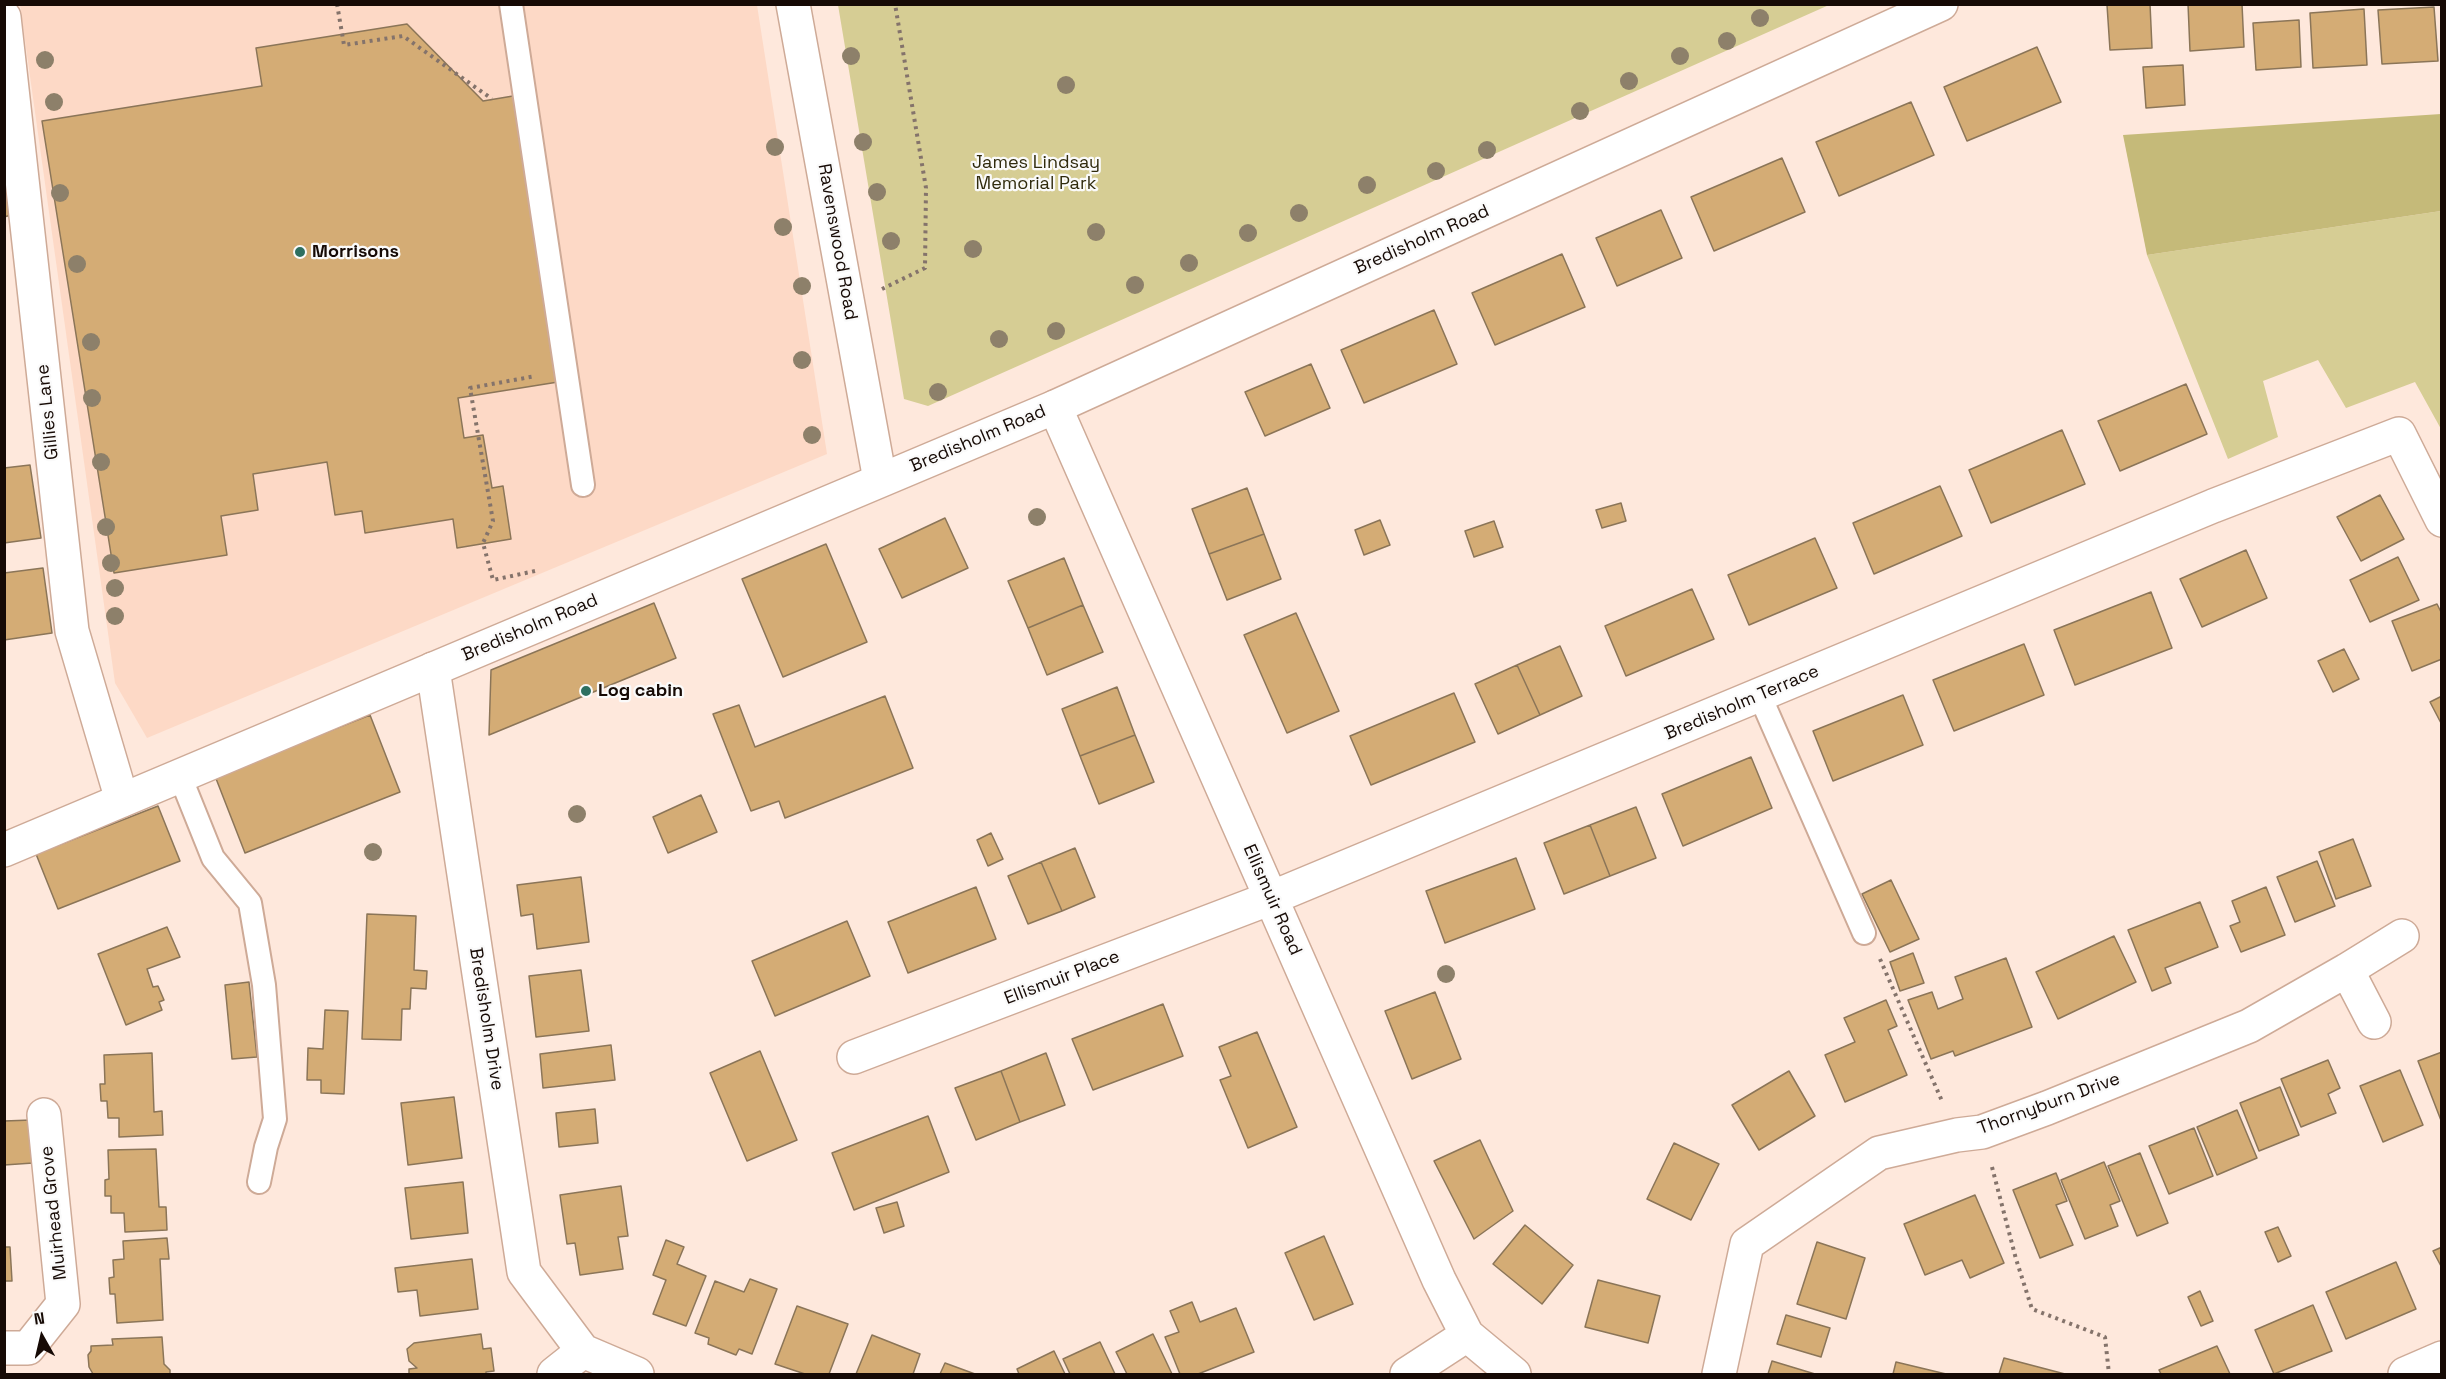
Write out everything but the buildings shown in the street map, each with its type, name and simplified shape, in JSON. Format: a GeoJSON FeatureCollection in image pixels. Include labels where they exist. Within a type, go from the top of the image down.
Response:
{"type":"FeatureCollection","features":[{"type":"Feature","properties":{"kind":"street","name":"Ravenswood Road"},"geometry":{"type":"LineString","coordinates":[[793,4],[880,480]]}},
{"type":"Feature","properties":{"kind":"street","name":"Bredisholm Road"},"geometry":{"type":"LineString","coordinates":[[4,850],[1054,407],[1941,4]]}},
{"type":"Feature","properties":{"kind":"street","name":"Gillies Lane"},"geometry":{"type":"LineString","coordinates":[[4,17],[72,631],[122,800]]}},
{"type":"Feature","properties":{"kind":"street","name":"Ellismuir Road"},"geometry":{"type":"LineString","coordinates":[[1054,407],[1434,1269],[1467,1335],[1514,1374]]}},
{"type":"Feature","properties":{"kind":"street","name":"Bredisholm Terrace"},"geometry":{"type":"LineString","coordinates":[[1271,898],[2212,506],[2399,434],[2442,520]]}},
{"type":"Feature","properties":{"kind":"street","name":"Bredisholm Drive"},"geometry":{"type":"LineString","coordinates":[[433,669],[524,1272],[583,1351]]}},
{"type":"Feature","properties":{"kind":"street","name":"Ellismuir Place"},"geometry":{"type":"LineString","coordinates":[[854,1057],[1271,898]]}},
{"type":"Feature","properties":{"kind":"street","name":"Thornyburn Drive"},"geometry":{"type":"LineString","coordinates":[[1719,1374],[1747,1244],[1879,1153],[1969,1133],[2047,1108],[2249,1026],[2402,936]]}},
{"type":"Feature","properties":{"kind":"street"},"geometry":{"type":"LineString","coordinates":[[2347,970],[2374,1022]]}},
{"type":"Feature","properties":{"kind":"street","name":"Muirhead Grove"},"geometry":{"type":"LineString","coordinates":[[4,1348],[28,1348],[63,1304],[44,1115]]}},
{"type":"Feature","properties":{"kind":"street"},"geometry":{"type":"LineString","coordinates":[[1407,1374],[1467,1335]]}},
{"type":"Feature","properties":{"kind":"street"},"geometry":{"type":"LineString","coordinates":[[554,1374],[583,1351],[637,1374]]}},
{"type":"Feature","properties":{"kind":"street"},"geometry":{"type":"LineString","coordinates":[[2405,1374],[2442,1358]]}},
{"type":"Feature","properties":{"kind":"lane"},"geometry":{"type":"LineString","coordinates":[[511,4],[583,485]]}},
{"type":"Feature","properties":{"kind":"lane"},"geometry":{"type":"LineString","coordinates":[[1760,696],[1864,933]]}},
{"type":"Feature","properties":{"kind":"lane"},"geometry":{"type":"LineString","coordinates":[[180,776],[213,858],[250,903],[264,986],[275,1119],[266,1147],[260,1182]]}},
{"type":"Feature","properties":{"kind":"path"},"geometry":{"type":"LineString","coordinates":[[337,4],[344,45],[403,36],[497,103]]}},
{"type":"Feature","properties":{"kind":"path"},"geometry":{"type":"LineString","coordinates":[[848,305],[925,268],[926,188],[895,4]]}},
{"type":"Feature","properties":{"kind":"path"},"geometry":{"type":"LineString","coordinates":[[535,570],[493,580],[483,543],[493,521],[470,388],[537,376]]}},
{"type":"Feature","properties":{"kind":"path"},"geometry":{"type":"LineString","coordinates":[[1864,933],[1878,953],[1969,1133],[2032,1309],[2105,1337],[2109,1374]]}},
{"type":"Feature","properties":{"kind":"shaded area"},"geometry":{"type":"Polygon","coordinates":[[[20,5],[757,5],[827,454],[147,738],[115,683],[20,5]]]}},
{"type":"Feature","properties":{"kind":"shaded area"},"geometry":{"type":"Polygon","coordinates":[[[2441,114],[2441,211],[2147,255],[2123,135],[2441,114]]]}},
{"type":"Feature","properties":{"kind":"green space","name":"James Lindsay Memorial Park"},"geometry":{"type":"Polygon","coordinates":[[[838,4],[1829,5],[928,406],[904,399],[838,4]]]}},
{"type":"Feature","properties":{"kind":"green space"},"geometry":{"type":"Polygon","coordinates":[[[2441,211],[2441,429],[2415,382],[2346,408],[2318,360],[2263,381],[2278,437],[2228,459],[2147,255],[2441,211]]]}},
{"type":"Feature","properties":{"kind":"place","name":"Morrisons"},"geometry":{"type":"Point","coordinates":[300,252]}},
{"type":"Feature","properties":{"kind":"place","name":"Log cabin"},"geometry":{"type":"Point","coordinates":[586,691]}}]}
